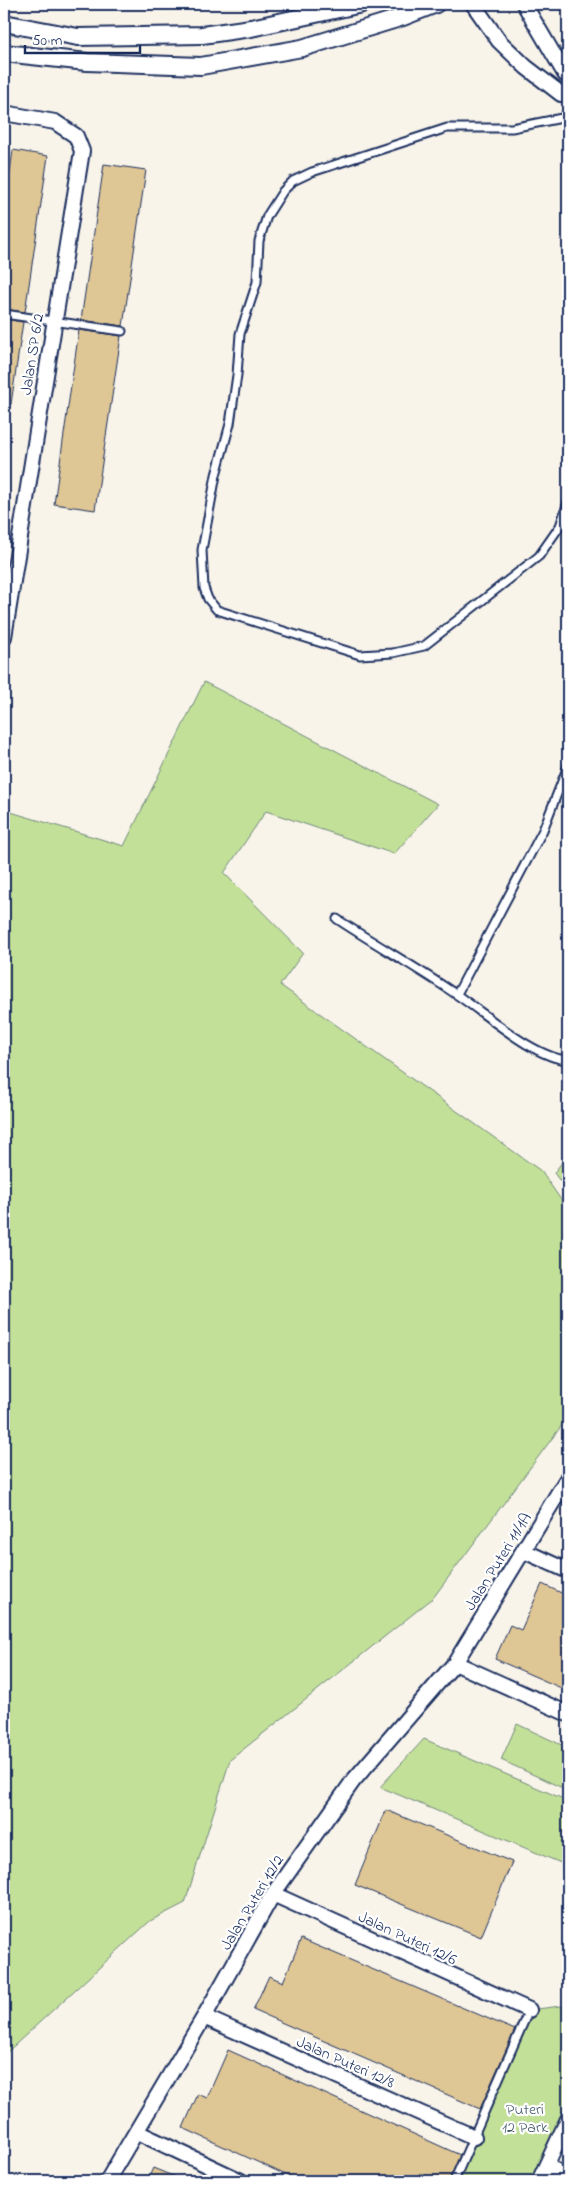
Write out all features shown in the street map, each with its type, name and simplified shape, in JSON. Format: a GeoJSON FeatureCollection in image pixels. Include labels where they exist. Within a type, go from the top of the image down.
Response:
{"type":"FeatureCollection","features":[{"type":"Feature","properties":{"kind":"street"},"geometry":{"type":"LineString","coordinates":[[4,23],[78,37],[202,35],[251,28],[362,4]]}},
{"type":"Feature","properties":{"kind":"street"},"geometry":{"type":"LineString","coordinates":[[4,53],[87,62],[201,66],[302,48],[403,17],[436,4]]}},
{"type":"Feature","properties":{"kind":"street"},"geometry":{"type":"LineString","coordinates":[[473,4],[499,41],[565,100]]}},
{"type":"Feature","properties":{"kind":"street"},"geometry":{"type":"LineString","coordinates":[[524,4],[567,73],[560,87],[565,100]]}},
{"type":"Feature","properties":{"kind":"street","name":"Jalan SP 6/2"},"geometry":{"type":"LineString","coordinates":[[4,113],[55,122],[76,136],[82,151],[54,322],[9,562],[4,637]]}},
{"type":"Feature","properties":{"kind":"street","name":"Jalan Puteri 11/1A"},"geometry":{"type":"LineString","coordinates":[[455,1663],[568,1477]]}},
{"type":"Feature","properties":{"kind":"street"},"geometry":{"type":"LineString","coordinates":[[524,1551],[568,1571]]}},
{"type":"Feature","properties":{"kind":"street"},"geometry":{"type":"LineString","coordinates":[[455,1663],[568,1714]]}},
{"type":"Feature","properties":{"kind":"street","name":"Jalan Puteri 12/2"},"geometry":{"type":"LineString","coordinates":[[107,2181],[204,2017],[272,1894],[353,1781],[455,1663]]}},
{"type":"Feature","properties":{"kind":"street","name":"Jalan Puteri 12/6"},"geometry":{"type":"LineString","coordinates":[[272,1894],[498,1998],[529,2010]]}},
{"type":"Feature","properties":{"kind":"street","name":"Jalan Puteri 12/8"},"geometry":{"type":"LineString","coordinates":[[204,2017],[474,2137]]}},
{"type":"Feature","properties":{"kind":"street"},"geometry":{"type":"LineString","coordinates":[[539,2181],[568,2119]]}},
{"type":"Feature","properties":{"kind":"street"},"geometry":{"type":"LineString","coordinates":[[136,2132],[241,2181]]}},
{"type":"Feature","properties":{"kind":"street"},"geometry":{"type":"LineString","coordinates":[[547,2166],[568,2177]]}},
{"type":"Feature","properties":{"kind":"lane"},"geometry":{"type":"LineString","coordinates":[[568,114],[562,118],[512,128],[447,128],[426,137],[312,172],[293,181],[282,191],[268,216],[259,241],[257,282],[240,334],[237,375],[230,424],[216,474],[202,550],[204,588],[208,599],[217,610],[360,655],[393,653],[424,646],[539,556],[560,526],[568,502]]}},
{"type":"Feature","properties":{"kind":"lane"},"geometry":{"type":"LineString","coordinates":[[4,314],[122,331]]}},
{"type":"Feature","properties":{"kind":"lane"},"geometry":{"type":"LineString","coordinates":[[457,994],[543,830],[568,766]]}},
{"type":"Feature","properties":{"kind":"lane"},"geometry":{"type":"LineString","coordinates":[[337,919],[457,994],[535,1049],[557,1060],[568,1060]]}},
{"type":"Feature","properties":{"kind":"lane"},"geometry":{"type":"LineString","coordinates":[[454,2181],[529,2010]]}},
{"type":"Feature","properties":{"kind":"green space"},"geometry":{"type":"Polygon","coordinates":[[[204,682],[438,804],[394,854],[266,811],[224,873],[303,953],[280,985],[541,1171],[568,1210],[568,1417],[433,1598],[230,1760],[185,1903],[150,1921],[4,2055],[4,810],[124,846],[204,682]]]}},
{"type":"Feature","properties":{"kind":"green space"},"geometry":{"type":"Polygon","coordinates":[[[568,1154],[568,1192],[554,1173],[568,1154]]]}},
{"type":"Feature","properties":{"kind":"green space"},"geometry":{"type":"Polygon","coordinates":[[[517,1724],[568,1748],[567,1790],[501,1760],[517,1724]]]}},
{"type":"Feature","properties":{"kind":"green space"},"geometry":{"type":"Polygon","coordinates":[[[424,1739],[568,1801],[568,1866],[380,1787],[424,1739]]]}},
{"type":"Feature","properties":{"kind":"green space","name":"Puteri 12 Park"},"geometry":{"type":"Polygon","coordinates":[[[561,2006],[568,2010],[568,2119],[539,2181],[454,2181],[529,2010],[561,2006]]]}},
{"type":"Feature","properties":{"kind":"building"},"geometry":{"type":"Polygon","coordinates":[[[13,150],[48,156],[25,312],[4,309],[4,217],[13,150]]]}},
{"type":"Feature","properties":{"kind":"building"},"geometry":{"type":"Polygon","coordinates":[[[104,164],[146,170],[123,326],[81,320],[104,164]]]}},
{"type":"Feature","properties":{"kind":"building"},"geometry":{"type":"Polygon","coordinates":[[[4,319],[23,322],[11,404],[4,404],[4,319]]]}},
{"type":"Feature","properties":{"kind":"building"},"geometry":{"type":"Polygon","coordinates":[[[79,330],[121,336],[95,510],[54,504],[79,330]]]}},
{"type":"Feature","properties":{"kind":"building"},"geometry":{"type":"Polygon","coordinates":[[[542,1584],[568,1596],[568,1691],[495,1659],[510,1625],[521,1630],[542,1584]]]}},
{"type":"Feature","properties":{"kind":"building"},"geometry":{"type":"Polygon","coordinates":[[[386,1810],[512,1862],[481,1937],[355,1885],[386,1810]]]}},
{"type":"Feature","properties":{"kind":"building"},"geometry":{"type":"Polygon","coordinates":[[[301,1939],[515,2030],[480,2109],[253,2010],[269,1976],[283,1982],[301,1939]]]}},
{"type":"Feature","properties":{"kind":"building"},"geometry":{"type":"Polygon","coordinates":[[[228,2050],[460,2155],[449,2181],[299,2181],[183,2128],[198,2094],[207,2098],[228,2050]]]}},
{"type":"Feature","properties":{"kind":"building"},"geometry":{"type":"Polygon","coordinates":[[[153,2168],[185,2181],[147,2181],[153,2168]]]}}]}
